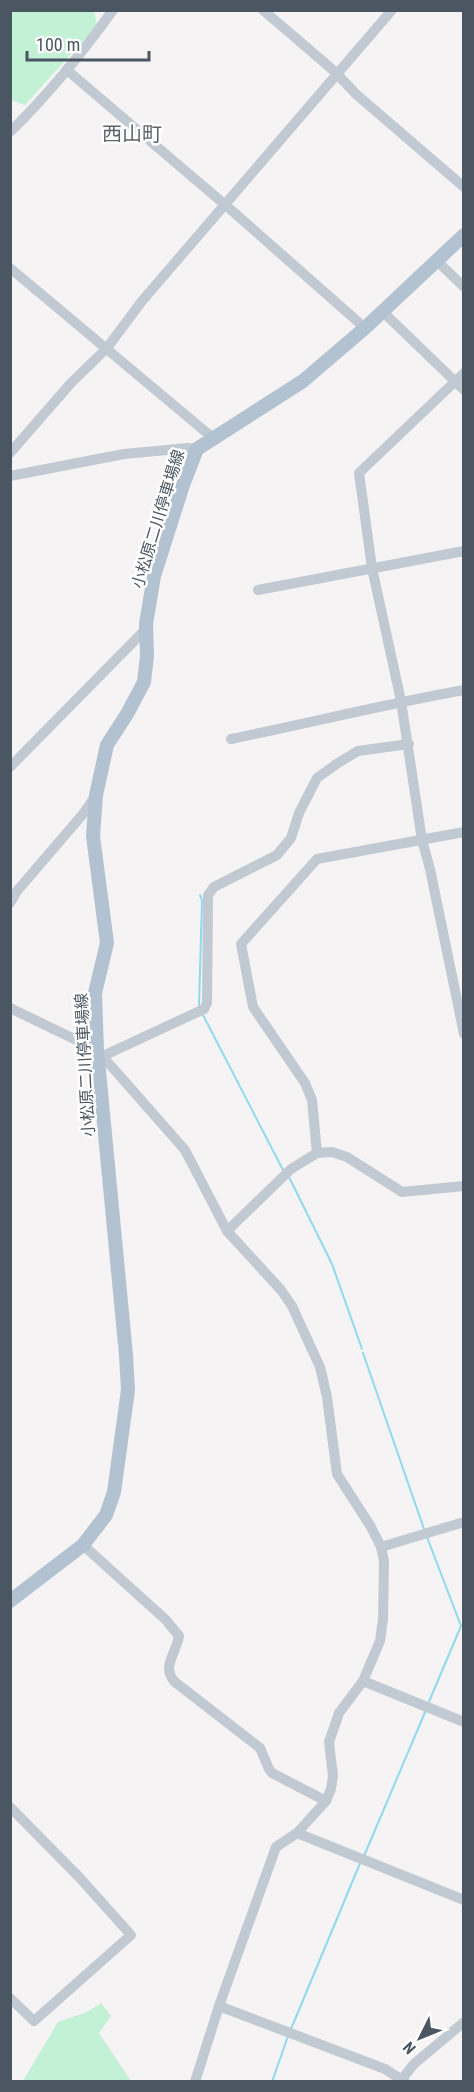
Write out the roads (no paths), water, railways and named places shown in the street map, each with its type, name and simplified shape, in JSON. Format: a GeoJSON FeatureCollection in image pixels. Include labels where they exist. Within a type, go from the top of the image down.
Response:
{"type":"FeatureCollection","features":[{"type":"Feature","properties":{"kind":"main road","name":"小松原二川停車場線"},"geometry":{"type":"LineString","coordinates":[[10,1601],[83,1545],[106,1515],[114,1492],[128,1390],[95,993],[107,943],[93,836],[96,795],[107,745],[144,682],[147,656],[146,624],[154,576],[183,485],[197,449],[303,381],[383,312],[464,235]]}},
{"type":"Feature","properties":{"kind":"street"},"geometry":{"type":"LineString","coordinates":[[10,132],[34,109],[67,70],[113,10]]}},
{"type":"Feature","properties":{"kind":"street"},"geometry":{"type":"LineString","coordinates":[[263,10],[464,187]]}},
{"type":"Feature","properties":{"kind":"street"},"geometry":{"type":"LineString","coordinates":[[10,453],[71,383],[107,348],[142,301],[392,10]]}},
{"type":"Feature","properties":{"kind":"street"},"geometry":{"type":"LineString","coordinates":[[67,70],[365,328]]}},
{"type":"Feature","properties":{"kind":"street"},"geometry":{"type":"LineString","coordinates":[[436,260],[464,287]]}},
{"type":"Feature","properties":{"kind":"street"},"geometry":{"type":"LineString","coordinates":[[10,268],[213,438]]}},
{"type":"Feature","properties":{"kind":"street"},"geometry":{"type":"LineString","coordinates":[[383,312],[464,390]]}},
{"type":"Feature","properties":{"kind":"street"},"geometry":{"type":"LineString","coordinates":[[464,373],[360,471],[372,568],[409,744],[422,840],[464,1034]]}},
{"type":"Feature","properties":{"kind":"street"},"geometry":{"type":"LineString","coordinates":[[10,476],[124,454],[197,449]]}},
{"type":"Feature","properties":{"kind":"street"},"geometry":{"type":"LineString","coordinates":[[258,590],[464,551]]}},
{"type":"Feature","properties":{"kind":"street"},"geometry":{"type":"LineString","coordinates":[[10,767],[142,632],[146,624]]}},
{"type":"Feature","properties":{"kind":"street"},"geometry":{"type":"LineString","coordinates":[[231,740],[401,701],[464,690]]}},
{"type":"Feature","properties":{"kind":"street"},"geometry":{"type":"LineString","coordinates":[[100,1053],[204,1009],[207,1003],[208,895],[214,887],[277,855],[291,837],[299,813],[317,778],[358,751],[409,744]]}},
{"type":"Feature","properties":{"kind":"street"},"geometry":{"type":"LineString","coordinates":[[10,903],[17,891],[83,814],[96,795]]}},
{"type":"Feature","properties":{"kind":"street"},"geometry":{"type":"LineString","coordinates":[[317,1153],[312,1100],[305,1083],[253,1007],[241,944],[317,859],[464,832]]}},
{"type":"Feature","properties":{"kind":"street"},"geometry":{"type":"LineString","coordinates":[[10,1008],[100,1053],[185,1150],[227,1232],[281,1290],[292,1306],[320,1367],[327,1397],[337,1474],[371,1527],[381,1547],[384,1561],[381,1630],[376,1654],[363,1681],[339,1713],[332,1733],[329,1742],[333,1776],[326,1801],[297,1833],[276,1847],[219,2006],[195,2082]]}},
{"type":"Feature","properties":{"kind":"street"},"geometry":{"type":"LineString","coordinates":[[227,1232],[291,1169],[317,1153],[332,1152],[347,1157],[402,1192],[464,1186]]}},
{"type":"Feature","properties":{"kind":"street"},"geometry":{"type":"LineString","coordinates":[[381,1547],[464,1522]]}},
{"type":"Feature","properties":{"kind":"street"},"geometry":{"type":"LineString","coordinates":[[83,1545],[166,1620],[179,1636],[167,1668],[175,1682],[260,1748],[272,1773],[326,1801]]}},
{"type":"Feature","properties":{"kind":"street"},"geometry":{"type":"LineString","coordinates":[[363,1681],[464,1722]]}},
{"type":"Feature","properties":{"kind":"street"},"geometry":{"type":"LineString","coordinates":[[10,1808],[80,1877],[131,1935],[34,2021],[10,1998]]}},
{"type":"Feature","properties":{"kind":"street"},"geometry":{"type":"LineString","coordinates":[[297,1833],[464,1900]]}},
{"type":"Feature","properties":{"kind":"street"},"geometry":{"type":"LineString","coordinates":[[219,2006],[385,2069],[404,2080],[414,2064],[464,2022]]}},
{"type":"Feature","properties":{"kind":"waterway"},"geometry":{"type":"LineString","coordinates":[[199,1006],[202,901],[200,895]]}},
{"type":"Feature","properties":{"kind":"waterway"},"geometry":{"type":"LineString","coordinates":[[203,1015],[283,1170]]}},
{"type":"Feature","properties":{"kind":"waterway"},"geometry":{"type":"LineString","coordinates":[[289,1177],[332,1264],[362,1349]]}},
{"type":"Feature","properties":{"kind":"waterway"},"geometry":{"type":"LineString","coordinates":[[363,1353],[424,1529]]}},
{"type":"Feature","properties":{"kind":"waterway"},"geometry":{"type":"LineString","coordinates":[[427,1537],[461,1626],[428,1704]]}},
{"type":"Feature","properties":{"kind":"waterway"},"geometry":{"type":"LineString","coordinates":[[364,1856],[426,1710]]}},
{"type":"Feature","properties":{"kind":"waterway"},"geometry":{"type":"LineString","coordinates":[[291,2029],[361,1861]]}},
{"type":"Feature","properties":{"kind":"waterway"},"geometry":{"type":"LineString","coordinates":[[272,2082],[288,2036]]}},
{"type":"Feature","properties":{"kind":"district","name":"西山町"},"geometry":{"type":"Point","coordinates":[132,134]}}]}
